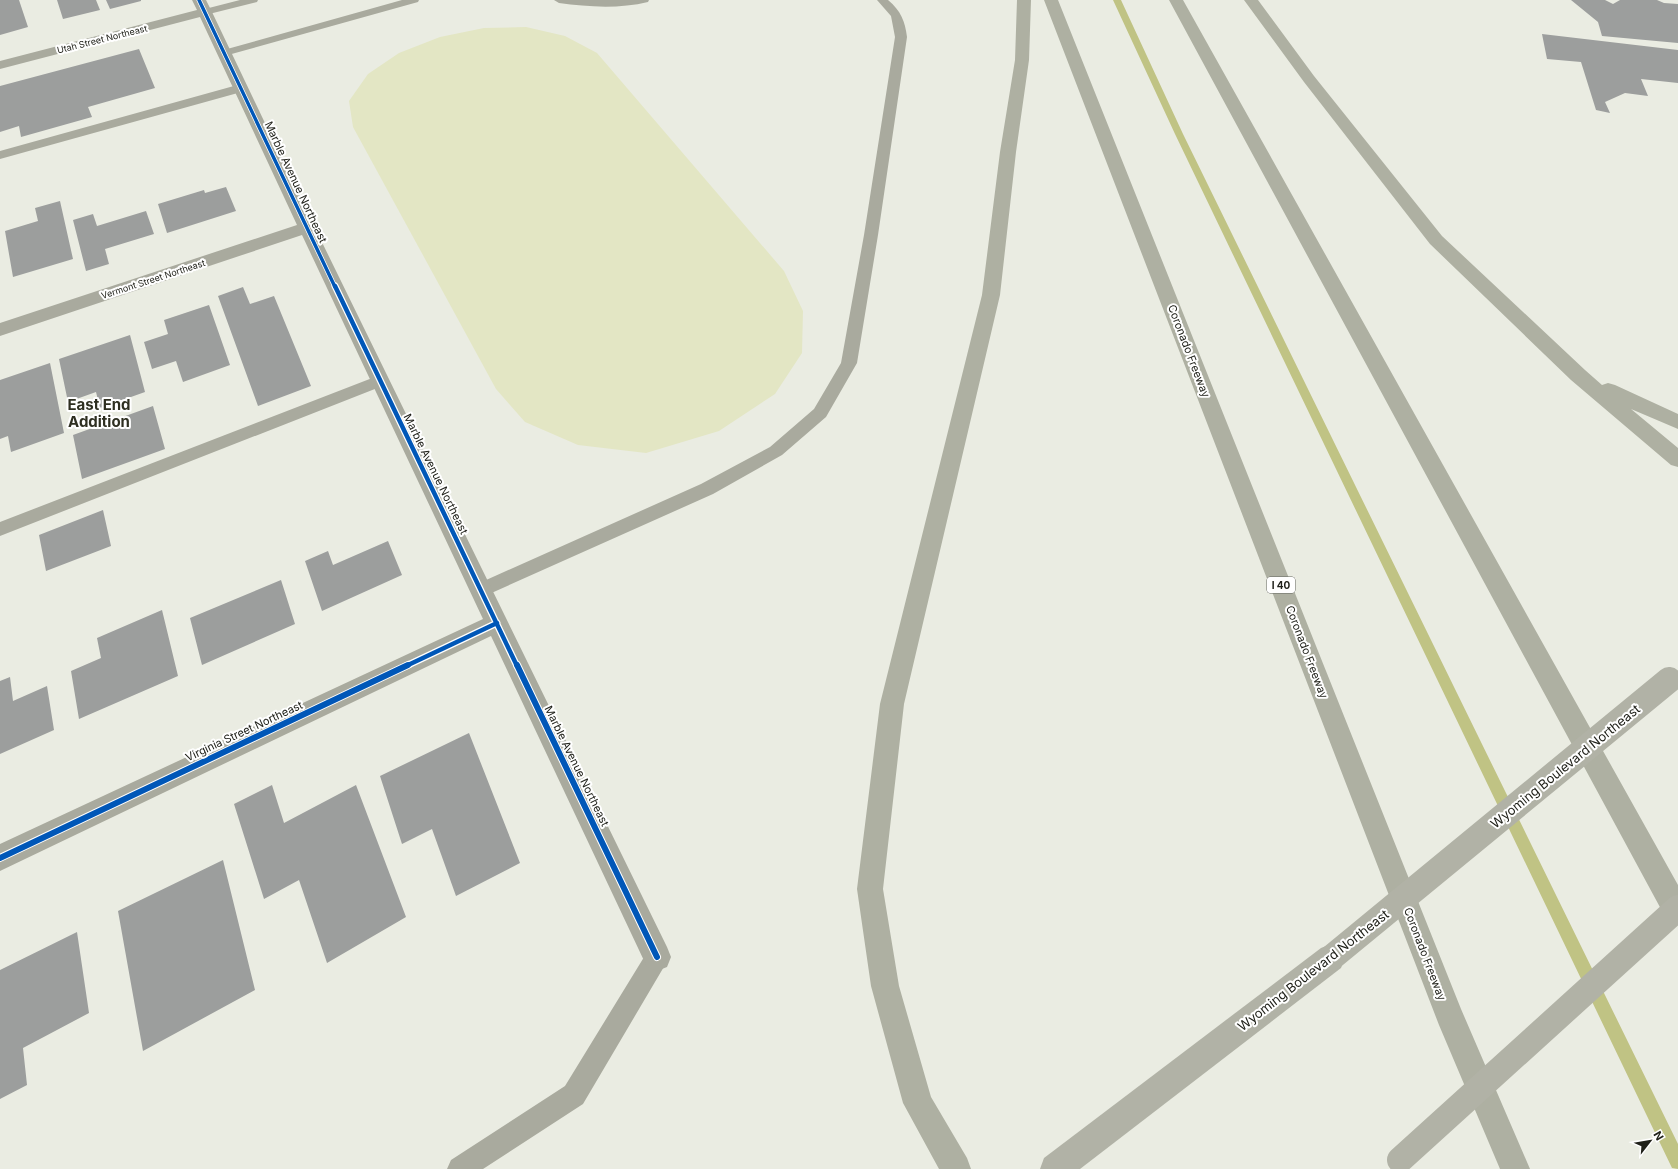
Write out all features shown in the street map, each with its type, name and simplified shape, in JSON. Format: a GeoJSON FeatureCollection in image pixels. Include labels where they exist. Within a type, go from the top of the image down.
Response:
{"type":"FeatureCollection","features":[{"type":"Feature","properties":{"kind":"highway"},"geometry":{"type":"LineString","coordinates":[[956,1169],[918,1103],[884,986],[870,888],[892,704],[991,295],[1008,152],[1022,60],[1024,0]]}},
{"type":"Feature","properties":{"kind":"highway","name":"Coronado Freeway"},"geometry":{"type":"LineString","coordinates":[[1052,0],[1449,1015],[1515,1169]]}},
{"type":"Feature","properties":{"kind":"highway"},"geometry":{"type":"LineString","coordinates":[[1176,0],[1678,912]]}},
{"type":"Feature","properties":{"kind":"highway"},"geometry":{"type":"LineString","coordinates":[[1250,0],[1309,79],[1436,240],[1578,375],[1678,460]]}},
{"type":"Feature","properties":{"kind":"highway"},"geometry":{"type":"LineString","coordinates":[[1578,375],[1666,418],[1678,422]]}},
{"type":"Feature","properties":{"kind":"main road","name":"Wyoming Boulevard Northeast"},"geometry":{"type":"LineString","coordinates":[[1055,1169],[1331,958],[1674,676]]}},
{"type":"Feature","properties":{"kind":"main road"},"geometry":{"type":"LineString","coordinates":[[1396,1164],[1678,908]]}},
{"type":"Feature","properties":{"kind":"street","name":"Marble Avenue Northeast"},"geometry":{"type":"LineString","coordinates":[[202,6],[306,228],[657,957]]}},
{"type":"Feature","properties":{"kind":"street","name":"Utah Street Northeast"},"geometry":{"type":"LineString","coordinates":[[0,65],[202,6]]}},
{"type":"Feature","properties":{"kind":"street","name":"Vermont Street Northeast"},"geometry":{"type":"LineString","coordinates":[[0,330],[306,228]]}},
{"type":"Feature","properties":{"kind":"street","name":"Virginia Street Northeast"},"geometry":{"type":"LineString","coordinates":[[0,858],[497,623]]}},
{"type":"Feature","properties":{"kind":"lane"},"geometry":{"type":"LineString","coordinates":[[202,6],[253,0]]}},
{"type":"Feature","properties":{"kind":"lane"},"geometry":{"type":"LineString","coordinates":[[224,53],[414,0]]}},
{"type":"Feature","properties":{"kind":"lane"},"geometry":{"type":"LineString","coordinates":[[559,0],[594,4],[624,4],[644,0]]}},
{"type":"Feature","properties":{"kind":"lane"},"geometry":{"type":"LineString","coordinates":[[481,590],[707,489],[776,451],[820,413],[849,364],[871,235],[901,37],[900,19],[882,0]]}},
{"type":"Feature","properties":{"kind":"lane"},"geometry":{"type":"LineString","coordinates":[[0,155],[241,88]]}},
{"type":"Feature","properties":{"kind":"lane"},"geometry":{"type":"LineString","coordinates":[[0,529],[380,381]]}},
{"type":"Feature","properties":{"kind":"lane"},"geometry":{"type":"LineString","coordinates":[[460,1169],[574,1095],[657,957]]}},
{"type":"Feature","properties":{"kind":"green space"},"geometry":{"type":"Polygon","coordinates":[[[526,27],[565,36],[597,53],[784,271],[803,311],[802,353],[775,394],[719,431],[646,453],[578,445],[525,422],[496,389],[353,127],[349,101],[368,74],[399,53],[440,37],[484,28],[526,27]]]}},
{"type":"Feature","properties":{"kind":"building"},"geometry":{"type":"Polygon","coordinates":[[[0,0],[19,0],[28,27],[0,35],[0,0]]]}},
{"type":"Feature","properties":{"kind":"building"},"geometry":{"type":"Polygon","coordinates":[[[57,0],[96,0],[100,10],[63,19],[57,0]]]}},
{"type":"Feature","properties":{"kind":"building"},"geometry":{"type":"Polygon","coordinates":[[[106,0],[141,0],[141,1],[110,9],[106,0]]]}},
{"type":"Feature","properties":{"kind":"building"},"geometry":{"type":"Polygon","coordinates":[[[1571,0],[1605,0],[1613,4],[1620,0],[1657,0],[1664,3],[1678,4],[1678,43],[1602,36],[1598,22],[1571,0]]]}},
{"type":"Feature","properties":{"kind":"building"},"geometry":{"type":"Polygon","coordinates":[[[1542,34],[1678,50],[1678,83],[1641,79],[1648,96],[1625,93],[1605,102],[1610,113],[1596,110],[1581,62],[1547,59],[1542,34]]]}},
{"type":"Feature","properties":{"kind":"building"},"geometry":{"type":"Polygon","coordinates":[[[139,49],[155,88],[88,107],[92,117],[21,137],[19,126],[0,132],[0,86],[139,49]]]}},
{"type":"Feature","properties":{"kind":"building"},"geometry":{"type":"Polygon","coordinates":[[[226,187],[236,211],[167,233],[158,204],[204,190],[205,193],[226,187]]]}},
{"type":"Feature","properties":{"kind":"building"},"geometry":{"type":"Polygon","coordinates":[[[60,201],[73,259],[13,277],[5,231],[38,221],[35,208],[60,201]]]}},
{"type":"Feature","properties":{"kind":"building"},"geometry":{"type":"Polygon","coordinates":[[[146,211],[154,234],[105,249],[109,264],[86,271],[73,220],[93,214],[97,226],[146,211]]]}},
{"type":"Feature","properties":{"kind":"building"},"geometry":{"type":"Polygon","coordinates":[[[243,287],[250,304],[274,296],[311,386],[258,406],[218,296],[243,287]]]}},
{"type":"Feature","properties":{"kind":"building"},"geometry":{"type":"Polygon","coordinates":[[[209,305],[230,365],[183,382],[176,361],[152,369],[144,342],[168,334],[164,320],[209,305]]]}},
{"type":"Feature","properties":{"kind":"building"},"geometry":{"type":"Polygon","coordinates":[[[130,335],[145,392],[100,408],[96,392],[68,402],[59,359],[130,335]]]}},
{"type":"Feature","properties":{"kind":"building"},"geometry":{"type":"Polygon","coordinates":[[[50,363],[64,433],[11,452],[8,436],[0,439],[0,380],[50,363]]]}},
{"type":"Feature","properties":{"kind":"building"},"geometry":{"type":"Polygon","coordinates":[[[153,406],[165,449],[82,479],[73,435],[153,406]]]}},
{"type":"Feature","properties":{"kind":"building"},"geometry":{"type":"Polygon","coordinates":[[[103,510],[111,546],[46,571],[39,535],[103,510]]]}},
{"type":"Feature","properties":{"kind":"building"},"geometry":{"type":"Polygon","coordinates":[[[388,541],[402,575],[322,611],[305,561],[328,551],[333,565],[388,541]]]}},
{"type":"Feature","properties":{"kind":"building"},"geometry":{"type":"Polygon","coordinates":[[[281,580],[295,624],[202,665],[190,618],[281,580]]]}},
{"type":"Feature","properties":{"kind":"building"},"geometry":{"type":"Polygon","coordinates":[[[162,610],[178,676],[79,719],[71,671],[101,658],[97,638],[162,610]]]}},
{"type":"Feature","properties":{"kind":"building"},"geometry":{"type":"Polygon","coordinates":[[[10,677],[13,701],[47,686],[54,730],[0,754],[0,681],[10,677]]]}},
{"type":"Feature","properties":{"kind":"building"},"geometry":{"type":"Polygon","coordinates":[[[469,733],[520,863],[456,896],[432,829],[402,844],[380,776],[469,733]]]}},
{"type":"Feature","properties":{"kind":"building"},"geometry":{"type":"Polygon","coordinates":[[[272,785],[284,823],[356,785],[406,917],[327,963],[299,880],[264,899],[234,804],[272,785]]]}},
{"type":"Feature","properties":{"kind":"building"},"geometry":{"type":"Polygon","coordinates":[[[223,860],[255,990],[143,1051],[118,911],[223,860]]]}},
{"type":"Feature","properties":{"kind":"building"},"geometry":{"type":"Polygon","coordinates":[[[77,932],[89,1013],[23,1048],[27,1085],[0,1099],[0,970],[77,932]]]}},
{"type":"Feature","properties":{"kind":"waterway"},"geometry":{"type":"LineString","coordinates":[[1117,0],[1179,134],[1678,1162]]}},
{"type":"Feature","properties":{"kind":"cycle path"},"geometry":{"type":"LineString","coordinates":[[199,0],[657,957]]}},
{"type":"Feature","properties":{"kind":"cycle path"},"geometry":{"type":"LineString","coordinates":[[0,858],[497,623]]}},
{"type":"Feature","properties":{"kind":"district","name":"East End Addition"},"geometry":{"type":"Point","coordinates":[99,412]}}]}
